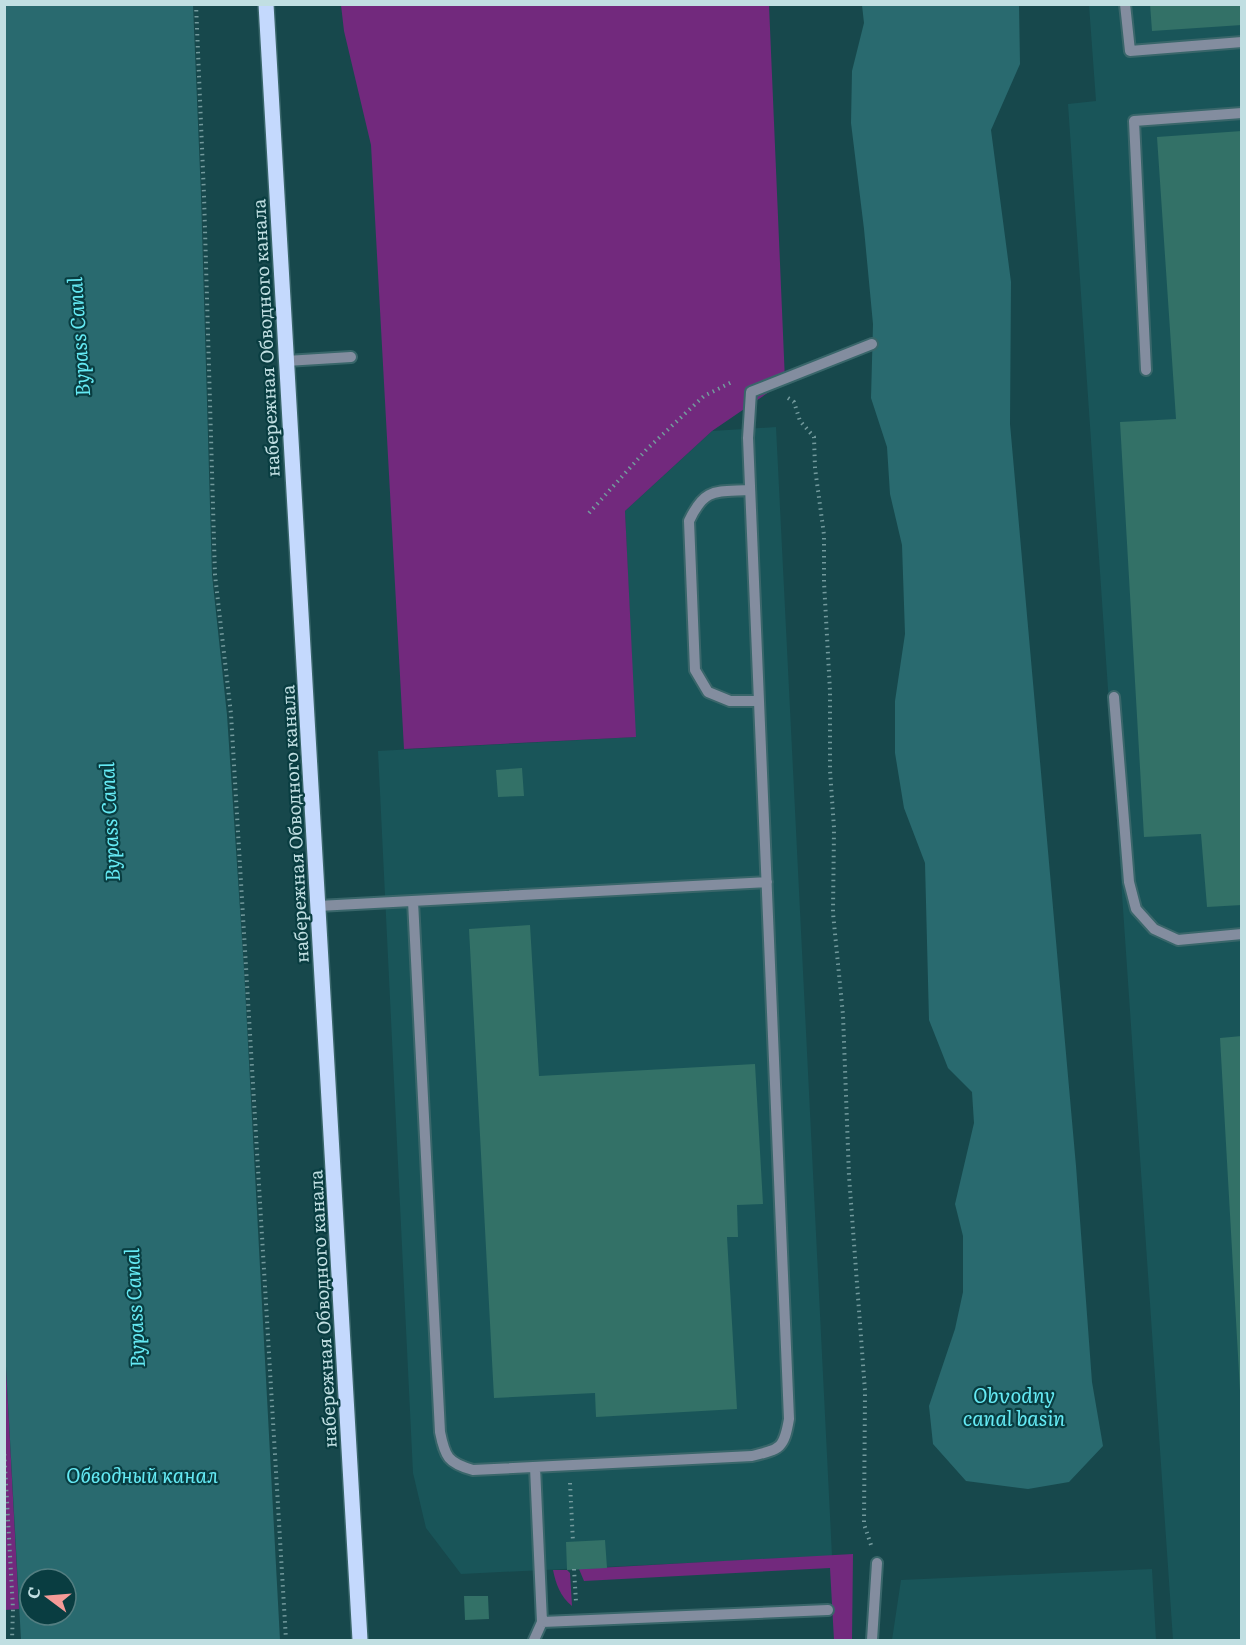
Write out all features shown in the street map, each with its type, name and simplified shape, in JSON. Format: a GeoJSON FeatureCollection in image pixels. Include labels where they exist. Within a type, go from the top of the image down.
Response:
{"type":"FeatureCollection","features":[{"type":"Feature","properties":{"kind":"main road","name":"набережная Обводного канала"},"geometry":{"type":"LineString","coordinates":[[266,4],[360,1641]]}},
{"type":"Feature","properties":{"kind":"lane"},"geometry":{"type":"LineString","coordinates":[[1125,4],[1130,51],[1242,42]]}},
{"type":"Feature","properties":{"kind":"lane"},"geometry":{"type":"LineString","coordinates":[[1146,370],[1134,121],[1242,114]]}},
{"type":"Feature","properties":{"kind":"lane"},"geometry":{"type":"LineString","coordinates":[[413,902],[440,1432],[444,1452],[455,1465],[473,1470],[752,1456],[773,1451],[785,1440],[789,1419],[748,438],[752,392],[872,344]]}},
{"type":"Feature","properties":{"kind":"lane"},"geometry":{"type":"LineString","coordinates":[[286,361],[351,357]]}},
{"type":"Feature","properties":{"kind":"lane"},"geometry":{"type":"LineString","coordinates":[[750,490],[714,492],[698,502],[689,522],[693,624],[695,670],[708,692],[730,701],[759,702]]}},
{"type":"Feature","properties":{"kind":"lane"},"geometry":{"type":"LineString","coordinates":[[1114,696],[1129,882],[1136,909],[1154,928],[1178,940],[1242,934]]}},
{"type":"Feature","properties":{"kind":"lane"},"geometry":{"type":"LineString","coordinates":[[318,906],[767,882]]}},
{"type":"Feature","properties":{"kind":"lane"},"geometry":{"type":"LineString","coordinates":[[534,1641],[542,1622],[535,1467]]}},
{"type":"Feature","properties":{"kind":"lane"},"geometry":{"type":"LineString","coordinates":[[872,1641],[877,1563]]}},
{"type":"Feature","properties":{"kind":"lane"},"geometry":{"type":"LineString","coordinates":[[542,1622],[828,1610]]}},
{"type":"Feature","properties":{"kind":"path"},"geometry":{"type":"LineString","coordinates":[[196,4],[215,574],[231,714],[286,1641]]}},
{"type":"Feature","properties":{"kind":"path"},"geometry":{"type":"LineString","coordinates":[[589,513],[647,448],[704,396],[735,381],[769,386],[794,402],[800,421],[814,437],[815,468],[824,535],[824,582],[831,691],[830,770],[834,828],[832,913],[843,1016],[849,1176],[865,1390],[864,1524],[877,1563]]}},
{"type":"Feature","properties":{"kind":"path"},"geometry":{"type":"LineString","coordinates":[[4,1448],[13,1609],[12,1641]]}},
{"type":"Feature","properties":{"kind":"path"},"geometry":{"type":"LineString","coordinates":[[570,1466],[573,1542]]}},
{"type":"Feature","properties":{"kind":"path"},"geometry":{"type":"LineString","coordinates":[[574,1569],[576,1621]]}},
{"type":"Feature","properties":{"kind":"shaded area"},"geometry":{"type":"Polygon","coordinates":[[[341,5],[769,5],[785,381],[712,431],[625,511],[636,737],[404,749],[371,145],[344,31],[341,5]]]}},
{"type":"Feature","properties":{"kind":"shaded area"},"geometry":{"type":"Polygon","coordinates":[[[1089,5],[1241,5],[1241,1640],[1173,1640],[1068,104],[1096,101],[1089,5]]]}},
{"type":"Feature","properties":{"kind":"shaded area"},"geometry":{"type":"Polygon","coordinates":[[[776,427],[832,1556],[461,1574],[426,1528],[413,1473],[378,751],[635,737],[625,511],[712,431],[776,427]]]}},
{"type":"Feature","properties":{"kind":"shaded area"},"geometry":{"type":"Polygon","coordinates":[[[4,1330],[18,1609],[4,1610],[4,1330]]]}},
{"type":"Feature","properties":{"kind":"shaded area"},"geometry":{"type":"Polygon","coordinates":[[[853,1554],[852,1640],[834,1640],[830,1568],[584,1581],[579,1569],[853,1554]]]}},
{"type":"Feature","properties":{"kind":"shaded area"},"geometry":{"type":"Polygon","coordinates":[[[1152,1569],[1156,1640],[892,1640],[901,1580],[1152,1569]]]}},
{"type":"Feature","properties":{"kind":"shaded area"},"geometry":{"type":"Polygon","coordinates":[[[553,1570],[567,1570],[570,1573],[572,1606],[559,1590],[553,1570]]]}},
{"type":"Feature","properties":{"kind":"water","name":"Обводный канал"},"geometry":{"type":"Polygon","coordinates":[[[4,5],[193,5],[212,575],[227,715],[244,969],[280,1640],[21,1640],[20,1627],[78,1627],[78,1567],[18,1567],[18,1585],[4,1330],[4,5]]]}},
{"type":"Feature","properties":{"kind":"water","name":"Obvodny canal basin"},"geometry":{"type":"Polygon","coordinates":[[[862,5],[1019,5],[1020,64],[991,130],[1011,282],[1010,424],[1076,1166],[1092,1382],[1103,1446],[1069,1482],[1028,1489],[966,1481],[933,1444],[929,1406],[955,1329],[963,1292],[963,1236],[955,1204],[974,1123],[972,1092],[948,1068],[929,1020],[925,863],[904,808],[895,753],[895,701],[905,634],[902,545],[890,494],[887,447],[871,398],[873,324],[851,123],[852,71],[864,23],[862,5]]]}},
{"type":"Feature","properties":{"kind":"building"},"geometry":{"type":"Polygon","coordinates":[[[1150,4],[1242,4],[1242,25],[1152,31],[1150,4]]]}},
{"type":"Feature","properties":{"kind":"building"},"geometry":{"type":"Polygon","coordinates":[[[1242,131],[1242,905],[1207,907],[1201,834],[1144,837],[1120,422],[1176,419],[1157,137],[1242,131]]]}},
{"type":"Feature","properties":{"kind":"building"},"geometry":{"type":"Polygon","coordinates":[[[522,768],[524,796],[498,797],[496,770],[522,768]]]}},
{"type":"Feature","properties":{"kind":"building"},"geometry":{"type":"Polygon","coordinates":[[[530,925],[539,1076],[755,1064],[763,1204],[737,1205],[738,1237],[727,1237],[737,1409],[596,1417],[595,1393],[494,1398],[469,929],[530,925]]]}},
{"type":"Feature","properties":{"kind":"building"},"geometry":{"type":"Polygon","coordinates":[[[1242,1036],[1242,1391],[1240,1391],[1220,1038],[1242,1036]]]}},
{"type":"Feature","properties":{"kind":"building"},"geometry":{"type":"Polygon","coordinates":[[[605,1540],[607,1568],[567,1570],[566,1542],[605,1540]]]}},
{"type":"Feature","properties":{"kind":"building"},"geometry":{"type":"Polygon","coordinates":[[[464,1596],[488,1596],[489,1619],[465,1620],[464,1596]]]}},
{"type":"Feature","properties":{"kind":"water label","name":"Bypass Canal"},"geometry":{"type":"Point","coordinates":[77,337]}},
{"type":"Feature","properties":{"kind":"water label","name":"Bypass Canal"},"geometry":{"type":"Point","coordinates":[108,822]}},
{"type":"Feature","properties":{"kind":"water label","name":"Bypass Canal"},"geometry":{"type":"Point","coordinates":[133,1308]}}]}
